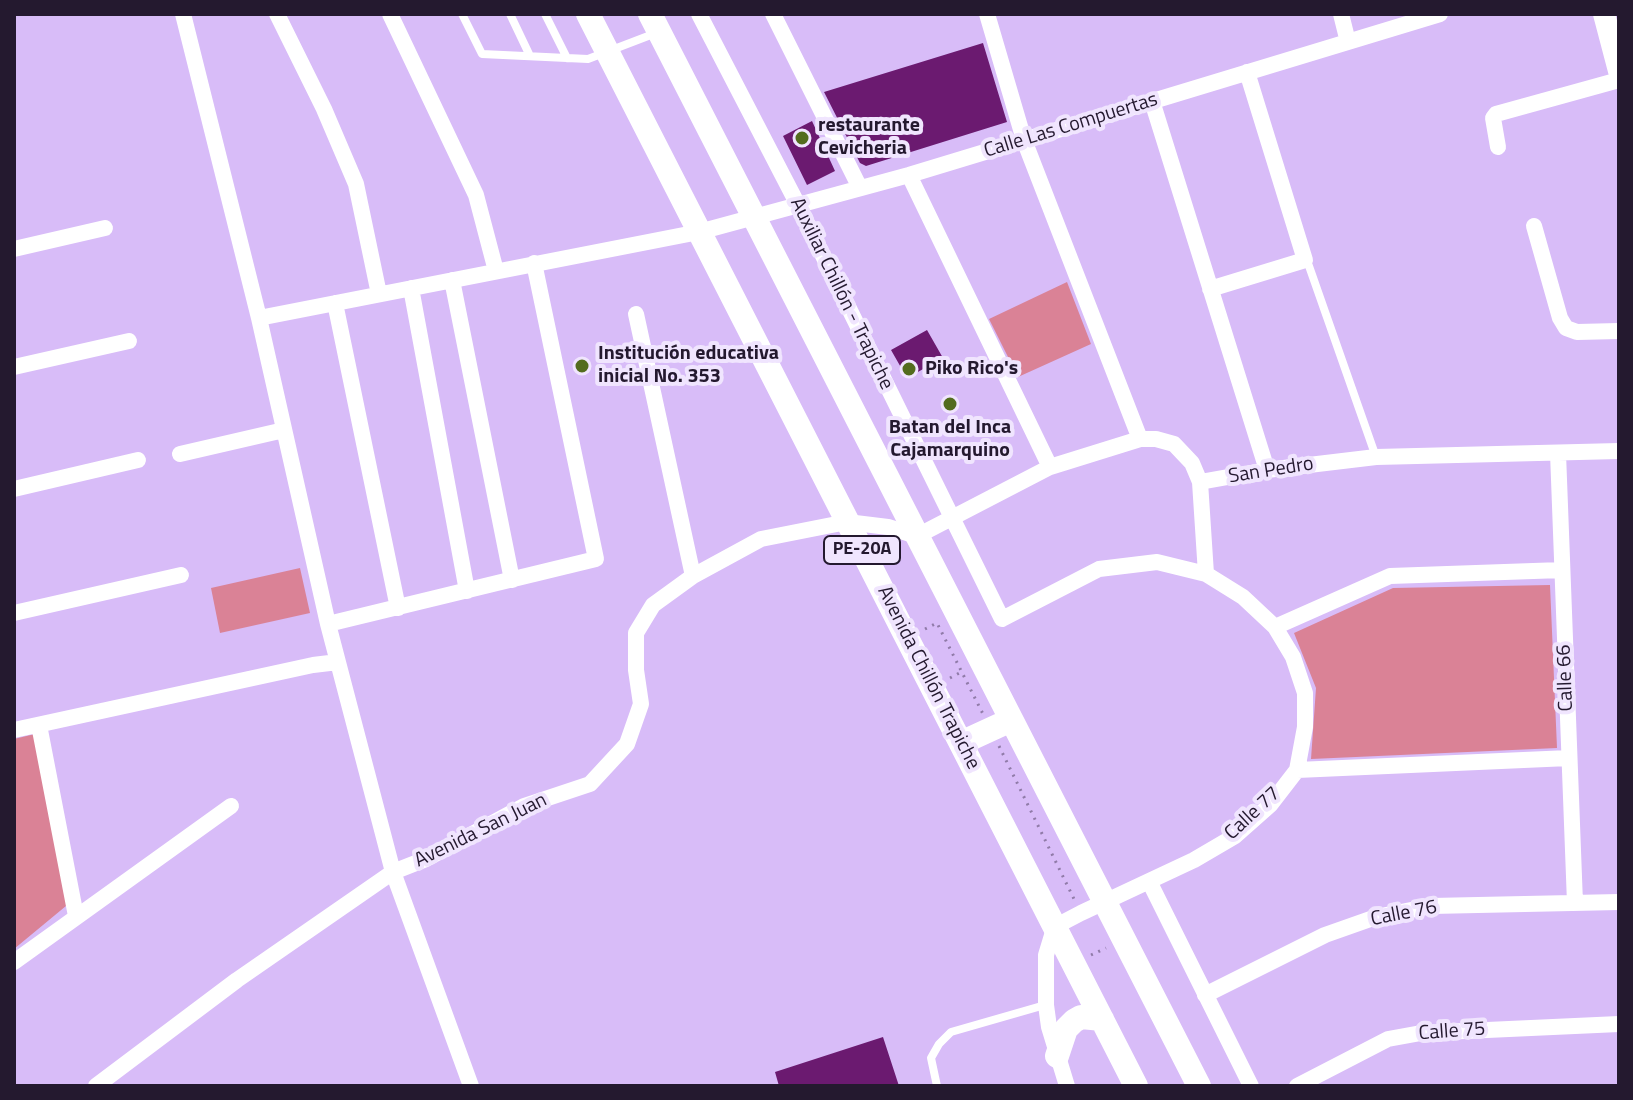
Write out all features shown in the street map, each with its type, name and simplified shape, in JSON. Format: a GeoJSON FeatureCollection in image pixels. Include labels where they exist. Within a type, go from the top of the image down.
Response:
{"type":"FeatureCollection","features":[{"type":"Feature","properties":{"kind":"main road","name":"Avenida Chillón Trapiche"},"geometry":{"type":"LineString","coordinates":[[588,14],[1136,1086]]}},
{"type":"Feature","properties":{"kind":"main road","name":"PE-20A"},"geometry":{"type":"LineString","coordinates":[[655,23],[917,536],[1001,725],[1105,902],[1199,1086]]}},
{"type":"Feature","properties":{"kind":"main road"},"geometry":{"type":"LineString","coordinates":[[961,743],[1001,725]]}},
{"type":"Feature","properties":{"kind":"main road"},"geometry":{"type":"LineString","coordinates":[[1057,1056],[1066,1029],[1074,1021],[1081,1017],[1102,1019]]}},
{"type":"Feature","properties":{"kind":"street"},"geometry":{"type":"LineString","coordinates":[[183,14],[259,318],[328,624],[393,872],[471,1086]]}},
{"type":"Feature","properties":{"kind":"street"},"geometry":{"type":"LineString","coordinates":[[277,14],[324,109],[356,184],[379,294]]}},
{"type":"Feature","properties":{"kind":"street"},"geometry":{"type":"LineString","coordinates":[[390,14],[476,195],[496,271]]}},
{"type":"Feature","properties":{"kind":"street","name":"Auxiliar Chillón - Trapiche"},"geometry":{"type":"LineString","coordinates":[[699,14],[798,205],[1002,619]]}},
{"type":"Feature","properties":{"kind":"street"},"geometry":{"type":"LineString","coordinates":[[773,14],[860,188]]}},
{"type":"Feature","properties":{"kind":"street"},"geometry":{"type":"LineString","coordinates":[[917,536],[1050,467],[1140,439],[1024,140],[987,14]]}},
{"type":"Feature","properties":{"kind":"street"},"geometry":{"type":"LineString","coordinates":[[1341,14],[1348,42]]}},
{"type":"Feature","properties":{"kind":"street","name":"Calle Las Compuertas"},"geometry":{"type":"LineString","coordinates":[[259,318],[699,232],[909,175],[1440,14]]}},
{"type":"Feature","properties":{"kind":"street"},"geometry":{"type":"LineString","coordinates":[[1604,14],[1619,71]]}},
{"type":"Feature","properties":{"kind":"street"},"geometry":{"type":"LineString","coordinates":[[1210,289],[1305,260],[1247,72]]}},
{"type":"Feature","properties":{"kind":"street"},"geometry":{"type":"LineString","coordinates":[[1498,147],[1493,118],[1496,114],[1619,80]]}},
{"type":"Feature","properties":{"kind":"street"},"geometry":{"type":"LineString","coordinates":[[1152,101],[1267,470]]}},
{"type":"Feature","properties":{"kind":"street"},"geometry":{"type":"LineString","coordinates":[[909,175],[1050,467]]}},
{"type":"Feature","properties":{"kind":"street"},"geometry":{"type":"LineString","coordinates":[[1534,226],[1560,318],[1566,328],[1577,332],[1619,331]]}},
{"type":"Feature","properties":{"kind":"street"},"geometry":{"type":"LineString","coordinates":[[14,249],[105,228]]}},
{"type":"Feature","properties":{"kind":"street"},"geometry":{"type":"LineString","coordinates":[[328,624],[596,559],[534,263]]}},
{"type":"Feature","properties":{"kind":"street"},"geometry":{"type":"LineString","coordinates":[[452,280],[512,580]]}},
{"type":"Feature","properties":{"kind":"street"},"geometry":{"type":"LineString","coordinates":[[411,288],[467,591]]}},
{"type":"Feature","properties":{"kind":"street"},"geometry":{"type":"LineString","coordinates":[[335,303],[398,608]]}},
{"type":"Feature","properties":{"kind":"street"},"geometry":{"type":"LineString","coordinates":[[636,314],[693,576]]}},
{"type":"Feature","properties":{"kind":"street"},"geometry":{"type":"LineString","coordinates":[[14,367],[129,341]]}},
{"type":"Feature","properties":{"kind":"street"},"geometry":{"type":"LineString","coordinates":[[180,454],[284,430]]}},
{"type":"Feature","properties":{"kind":"street","name":"San Pedro"},"geometry":{"type":"LineString","coordinates":[[1140,439],[1174,444],[1192,463],[1200,482],[1267,470],[1376,457],[1619,451]]}},
{"type":"Feature","properties":{"kind":"street","name":"Calle 66"},"geometry":{"type":"LineString","coordinates":[[1558,453],[1575,903]]}},
{"type":"Feature","properties":{"kind":"street"},"geometry":{"type":"LineString","coordinates":[[14,489],[138,460]]}},
{"type":"Feature","properties":{"kind":"street"},"geometry":{"type":"LineString","coordinates":[[1200,482],[1206,574]]}},
{"type":"Feature","properties":{"kind":"street","name":"Avenida San Juan"},"geometry":{"type":"LineString","coordinates":[[96,1086],[237,980],[393,872],[426,859],[524,806],[590,784],[627,744],[641,704],[636,670],[636,633],[653,605],[693,576],[761,539],[847,522],[888,527],[917,536]]}},
{"type":"Feature","properties":{"kind":"street","name":"Calle 77"},"geometry":{"type":"LineString","coordinates":[[1002,619],[1099,569],[1157,562],[1206,574],[1243,597],[1275,627],[1293,657],[1305,693],[1305,727],[1297,770],[1270,805],[1235,836],[1150,883],[1081,913],[1056,928]]}},
{"type":"Feature","properties":{"kind":"street"},"geometry":{"type":"LineString","coordinates":[[1275,627],[1390,576],[1562,570]]}},
{"type":"Feature","properties":{"kind":"street"},"geometry":{"type":"LineString","coordinates":[[14,613],[181,575]]}},
{"type":"Feature","properties":{"kind":"street"},"geometry":{"type":"LineString","coordinates":[[14,730],[338,662]]}},
{"type":"Feature","properties":{"kind":"street"},"geometry":{"type":"LineString","coordinates":[[39,725],[76,916]]}},
{"type":"Feature","properties":{"kind":"street"},"geometry":{"type":"LineString","coordinates":[[1297,770],[1569,758]]}},
{"type":"Feature","properties":{"kind":"street"},"geometry":{"type":"LineString","coordinates":[[14,962],[231,806]]}},
{"type":"Feature","properties":{"kind":"street"},"geometry":{"type":"LineString","coordinates":[[1150,883],[1251,1086]]}},
{"type":"Feature","properties":{"kind":"street","name":"Calle 76"},"geometry":{"type":"LineString","coordinates":[[1205,995],[1325,935],[1376,917],[1431,906],[1619,902]]}},
{"type":"Feature","properties":{"kind":"street"},"geometry":{"type":"LineString","coordinates":[[1056,928],[1046,955],[1046,1005],[1067,1086]]}},
{"type":"Feature","properties":{"kind":"street","name":"Calle 75"},"geometry":{"type":"LineString","coordinates":[[1297,1086],[1388,1039],[1421,1033],[1619,1024]]}},
{"type":"Feature","properties":{"kind":"lane"},"geometry":{"type":"LineString","coordinates":[[462,14],[482,54],[588,59],[608,52],[655,23]]}},
{"type":"Feature","properties":{"kind":"lane"},"geometry":{"type":"LineString","coordinates":[[510,14],[530,56]]}},
{"type":"Feature","properties":{"kind":"lane"},"geometry":{"type":"LineString","coordinates":[[545,14],[567,58]]}},
{"type":"Feature","properties":{"kind":"lane"},"geometry":{"type":"LineString","coordinates":[[1305,260],[1376,457]]}},
{"type":"Feature","properties":{"kind":"lane"},"geometry":{"type":"LineString","coordinates":[[937,1086],[931,1058],[951,1032],[1046,1005]]}},
{"type":"Feature","properties":{"kind":"path"},"geometry":{"type":"LineString","coordinates":[[907,638],[937,623],[1001,725],[1081,913]]}},
{"type":"Feature","properties":{"kind":"path"},"geometry":{"type":"LineString","coordinates":[[1074,964],[1124,939]]}},
{"type":"Feature","properties":{"kind":"shaded area"},"geometry":{"type":"Polygon","coordinates":[[[1067,282],[1091,344],[1018,377],[989,319],[1067,282]]]}},
{"type":"Feature","properties":{"kind":"shaded area"},"geometry":{"type":"Polygon","coordinates":[[[300,568],[310,613],[220,633],[211,588],[300,568]]]}},
{"type":"Feature","properties":{"kind":"shaded area"},"geometry":{"type":"Polygon","coordinates":[[[1550,585],[1557,748],[1311,759],[1316,688],[1294,633],[1393,588],[1550,585]]]}},
{"type":"Feature","properties":{"kind":"shaded area"},"geometry":{"type":"Polygon","coordinates":[[[35,734],[72,901],[14,949],[14,739],[35,734]]]}},
{"type":"Feature","properties":{"kind":"building"},"geometry":{"type":"Polygon","coordinates":[[[983,43],[1007,122],[866,166],[860,163],[824,92],[983,43]]]}},
{"type":"Feature","properties":{"kind":"building"},"geometry":{"type":"Polygon","coordinates":[[[812,121],[835,171],[807,185],[783,136],[812,121]]]}},
{"type":"Feature","properties":{"kind":"building"},"geometry":{"type":"Polygon","coordinates":[[[927,330],[943,358],[907,378],[891,350],[927,330]]]}},
{"type":"Feature","properties":{"kind":"building"},"geometry":{"type":"Polygon","coordinates":[[[883,1037],[899,1086],[779,1086],[775,1072],[883,1037]]]}},
{"type":"Feature","properties":{"kind":"place","name":"restaurante Cevicheria"},"geometry":{"type":"Point","coordinates":[802,138]}},
{"type":"Feature","properties":{"kind":"place","name":"Institución educativa inicial No. 353"},"geometry":{"type":"Point","coordinates":[582,366]}},
{"type":"Feature","properties":{"kind":"place","name":"Piko Rico's"},"geometry":{"type":"Point","coordinates":[909,369]}},
{"type":"Feature","properties":{"kind":"place","name":"Batan del Inca Cajamarquino"},"geometry":{"type":"Point","coordinates":[950,404]}}]}
